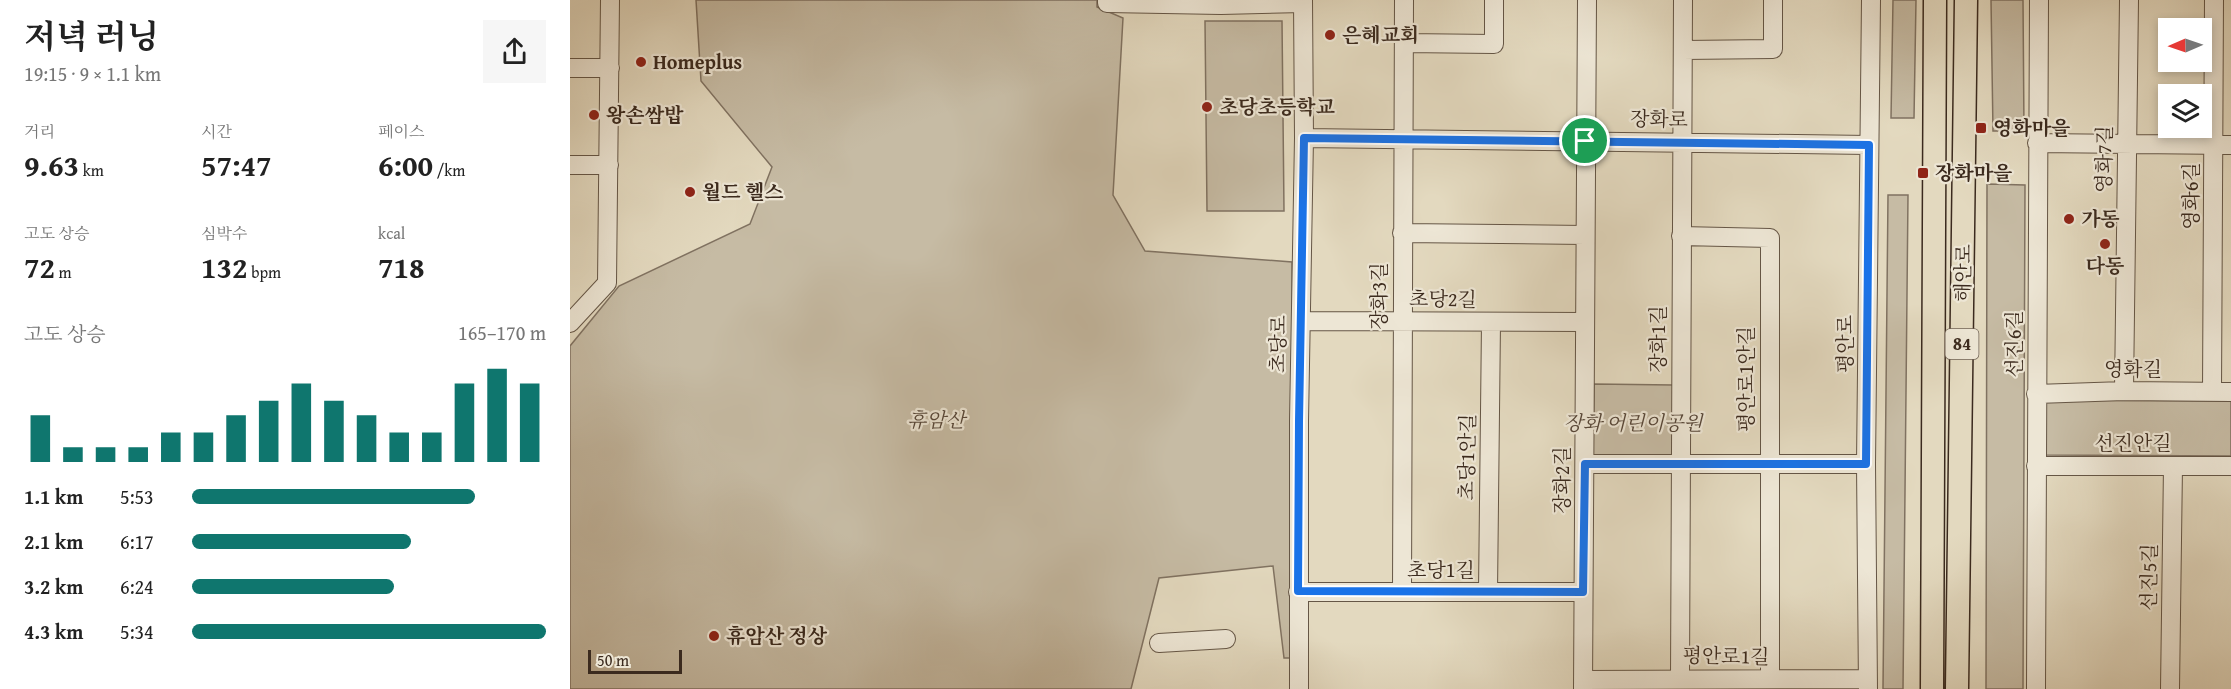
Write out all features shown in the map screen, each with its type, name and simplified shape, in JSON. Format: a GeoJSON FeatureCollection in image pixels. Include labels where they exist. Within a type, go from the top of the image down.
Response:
{"type":"FeatureCollection","features":[{"type":"Feature","properties":{"kind":"main road","name":"해안로"},"geometry":{"type":"LineString","coordinates":[[1932,689],[1935,0]]}},
{"type":"Feature","properties":{"kind":"main road","name":"해안로"},"geometry":{"type":"LineString","coordinates":[[1957,689],[1966,0]]}},
{"type":"Feature","properties":{"kind":"street"},"geometry":{"type":"LineString","coordinates":[[570,324],[607,283],[610,0]]}},
{"type":"Feature","properties":{"kind":"street"},"geometry":{"type":"LineString","coordinates":[[1107,0],[1107,3],[1303,1]]}},
{"type":"Feature","properties":{"kind":"street","name":"장화3길"},"geometry":{"type":"LineString","coordinates":[[1402,592],[1401,321],[1404,0]]}},
{"type":"Feature","properties":{"kind":"street"},"geometry":{"type":"LineString","coordinates":[[1404,43],[1494,44],[1494,0]]}},
{"type":"Feature","properties":{"kind":"street","name":"장화2길"},"geometry":{"type":"LineString","coordinates":[[1583,684],[1587,0]]}},
{"type":"Feature","properties":{"kind":"street","name":"장화1길"},"geometry":{"type":"LineString","coordinates":[[1680,678],[1683,0]]}},
{"type":"Feature","properties":{"kind":"street"},"geometry":{"type":"LineString","coordinates":[[1683,50],[1773,50],[1773,0]]}},
{"type":"Feature","properties":{"kind":"street","name":"평안로"},"geometry":{"type":"LineString","coordinates":[[1868,684],[1866,464],[1871,0]]}},
{"type":"Feature","properties":{"kind":"street","name":"선진6길"},"geometry":{"type":"LineString","coordinates":[[2036,689],[2039,0]]}},
{"type":"Feature","properties":{"kind":"street","name":"영화7길"},"geometry":{"type":"LineString","coordinates":[[2124,391],[2129,0]]}},
{"type":"Feature","properties":{"kind":"street","name":"영화6길"},"geometry":{"type":"LineString","coordinates":[[2212,392],[2222,145],[2214,0]]}},
{"type":"Feature","properties":{"kind":"street","name":"초당로"},"geometry":{"type":"LineString","coordinates":[[1299,689],[1303,1]]}},
{"type":"Feature","properties":{"kind":"street"},"geometry":{"type":"LineString","coordinates":[[570,68],[610,68]]}},
{"type":"Feature","properties":{"kind":"street","name":"장화로"},"geometry":{"type":"LineString","coordinates":[[1304,138],[1869,145]]}},
{"type":"Feature","properties":{"kind":"street"},"geometry":{"type":"LineString","coordinates":[[2037,143],[2222,145]]}},
{"type":"Feature","properties":{"kind":"street"},"geometry":{"type":"LineString","coordinates":[[570,165],[609,165]]}},
{"type":"Feature","properties":{"kind":"street"},"geometry":{"type":"LineString","coordinates":[[1402,233],[1585,235]]}},
{"type":"Feature","properties":{"kind":"street","name":"평안로1안길"},"geometry":{"type":"LineString","coordinates":[[1681,236],[1770,238],[1768,463],[1770,680]]}},
{"type":"Feature","properties":{"kind":"street","name":"초당2길"},"geometry":{"type":"LineString","coordinates":[[1301,321],[1584,322]]}},
{"type":"Feature","properties":{"kind":"street","name":"초당1안길"},"geometry":{"type":"LineString","coordinates":[[1488,592],[1491,322]]}},
{"type":"Feature","properties":{"kind":"street","name":"영화길"},"geometry":{"type":"LineString","coordinates":[[2036,394],[2124,391],[2231,392]]}},
{"type":"Feature","properties":{"kind":"street"},"geometry":{"type":"LineString","coordinates":[[1585,464],[1866,464]]}},
{"type":"Feature","properties":{"kind":"street","name":"선진안길"},"geometry":{"type":"LineString","coordinates":[[2036,466],[2231,466]]}},
{"type":"Feature","properties":{"kind":"street","name":"선진5길"},"geometry":{"type":"LineString","coordinates":[[2170,689],[2173,466]]}},
{"type":"Feature","properties":{"kind":"street","name":"초당1길"},"geometry":{"type":"LineString","coordinates":[[1298,591],[1583,592]]}},
{"type":"Feature","properties":{"kind":"street"},"geometry":{"type":"LineString","coordinates":[[1159,643],[1226,639]]}},
{"type":"Feature","properties":{"kind":"street","name":"평안로1길"},"geometry":{"type":"LineString","coordinates":[[1583,684],[1680,678],[1868,684]]}},
{"type":"Feature","properties":{"kind":"green space","name":"휴암산"},"geometry":{"type":"Polygon","coordinates":[[[696,0],[1097,0],[1097,7],[1123,18],[1113,195],[1145,251],[1292,262],[1294,658],[1284,658],[1273,566],[1159,578],[1131,689],[570,689],[570,346],[619,286],[750,224],[772,167],[701,81],[696,0]]]}},
{"type":"Feature","properties":{"kind":"green space"},"geometry":{"type":"Polygon","coordinates":[[[1893,0],[1916,0],[1914,118],[1891,118],[1893,0]]]}},
{"type":"Feature","properties":{"kind":"green space"},"geometry":{"type":"Polygon","coordinates":[[[1991,0],[2023,0],[2024,131],[1993,131],[1991,0]]]}},
{"type":"Feature","properties":{"kind":"green space"},"geometry":{"type":"Polygon","coordinates":[[[1205,21],[1282,21],[1284,211],[1207,211],[1205,21]]]}},
{"type":"Feature","properties":{"kind":"green space"},"geometry":{"type":"Polygon","coordinates":[[[1987,184],[2025,185],[2023,689],[1986,689],[1987,184]]]}},
{"type":"Feature","properties":{"kind":"green space"},"geometry":{"type":"Polygon","coordinates":[[[1888,195],[1908,195],[1903,689],[1883,689],[1888,195]]]}},
{"type":"Feature","properties":{"kind":"green space","name":"장화 어린이공원"},"geometry":{"type":"Polygon","coordinates":[[[1594,384],[1673,385],[1673,461],[1593,461],[1594,384]]]}},
{"type":"Feature","properties":{"kind":"green space"},"geometry":{"type":"Polygon","coordinates":[[[2044,400],[2231,401],[2231,456],[2043,455],[2044,400]]]}},
{"type":"Feature","properties":{"kind":"place","name":"은혜교회"},"geometry":{"type":"Point","coordinates":[1330,35]}},
{"type":"Feature","properties":{"kind":"place","name":"Homeplus"},"geometry":{"type":"Point","coordinates":[641,62]}},
{"type":"Feature","properties":{"kind":"place","name":"초당초등학교"},"geometry":{"type":"Point","coordinates":[1207,107]}},
{"type":"Feature","properties":{"kind":"place","name":"왕손쌈밥"},"geometry":{"type":"Point","coordinates":[594,115]}},
{"type":"Feature","properties":{"kind":"place","name":"영화마을"},"geometry":{"type":"Point","coordinates":[1981,128]}},
{"type":"Feature","properties":{"kind":"place","name":"장화마을"},"geometry":{"type":"Point","coordinates":[1923,173]}},
{"type":"Feature","properties":{"kind":"place","name":"월드 헬스"},"geometry":{"type":"Point","coordinates":[690,192]}},
{"type":"Feature","properties":{"kind":"place","name":"가동"},"geometry":{"type":"Point","coordinates":[2069,219]}},
{"type":"Feature","properties":{"kind":"place","name":"다동"},"geometry":{"type":"Point","coordinates":[2105,244]}},
{"type":"Feature","properties":{"kind":"place","name":"휴암산 정상"},"geometry":{"type":"Point","coordinates":[714,636]}},
{"type":"Feature","properties":{"kind":"route"},"geometry":{"type":"LineString","coordinates":[[1304,138],[1585,141],[1869,145],[1866,464],[1585,464],[1583,592],[1298,591],[1304,138]]}}]}
